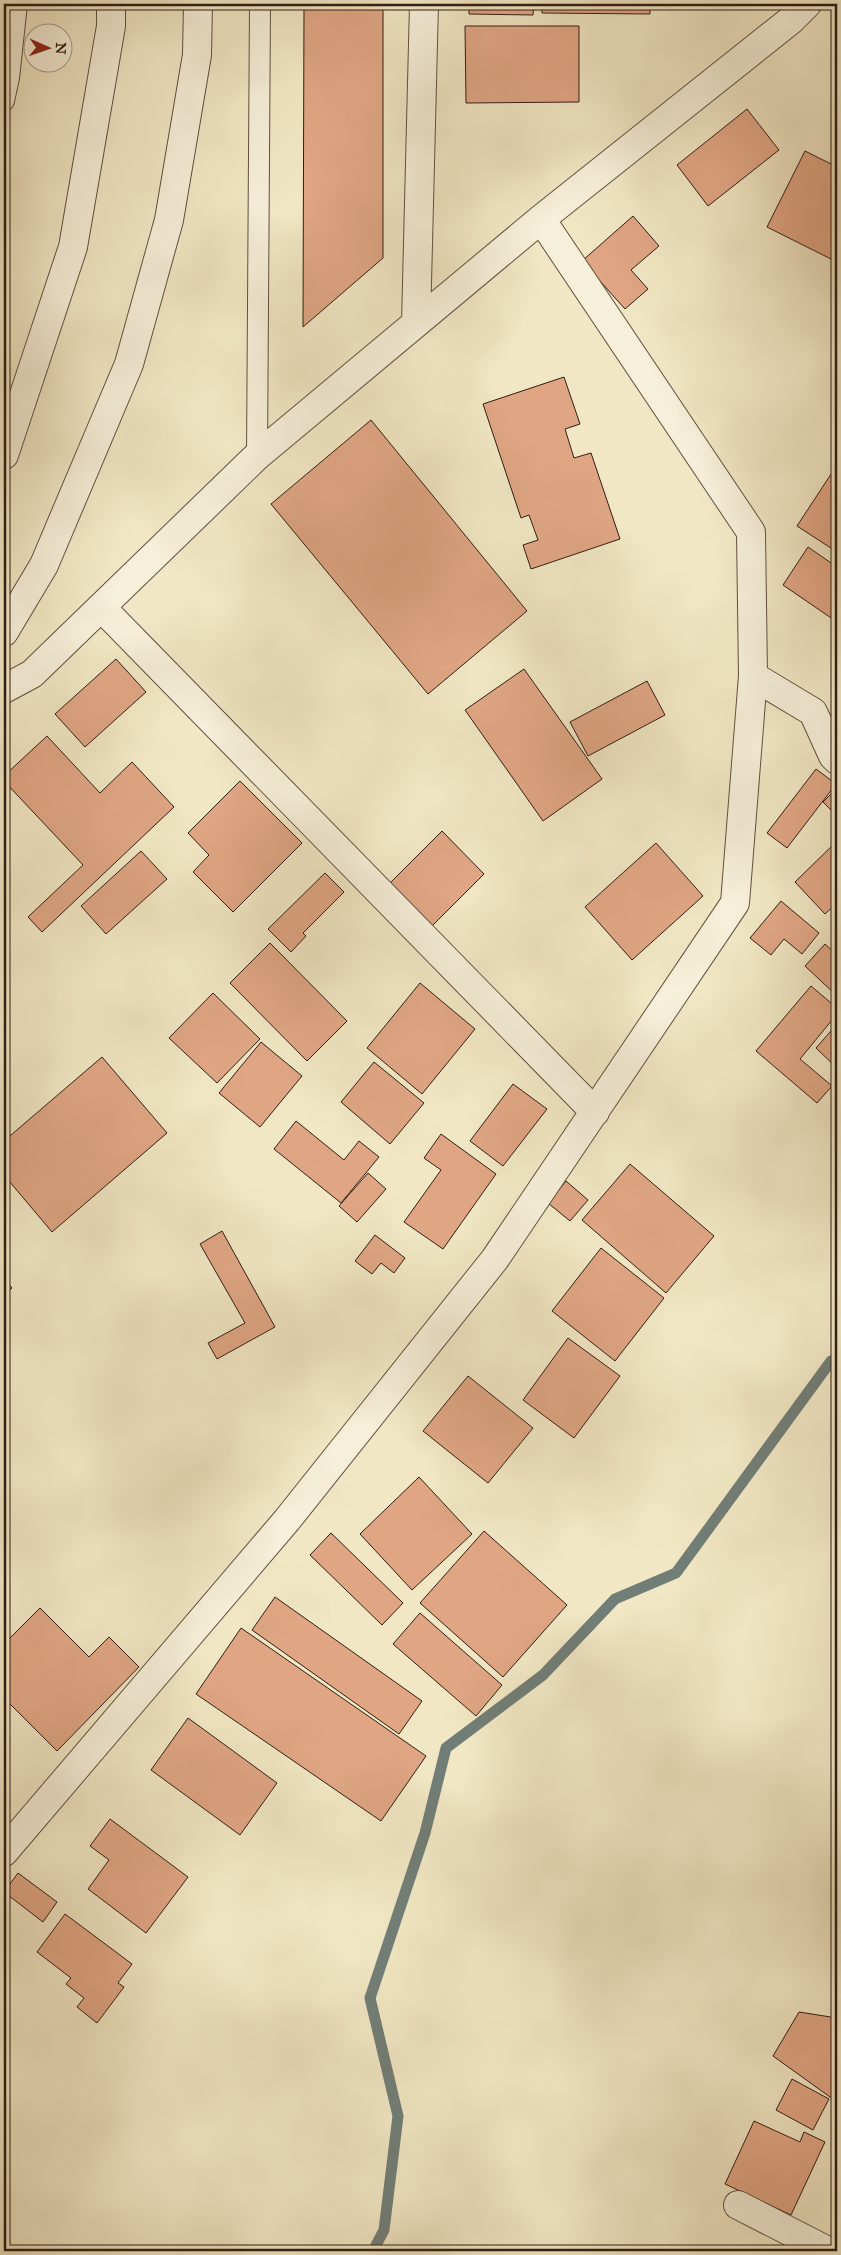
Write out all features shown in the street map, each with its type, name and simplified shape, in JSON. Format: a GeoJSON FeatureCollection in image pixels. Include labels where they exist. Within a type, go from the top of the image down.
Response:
{"type":"FeatureCollection","features":[{"type":"Feature","properties":{"kind":"street"},"geometry":{"type":"LineString","coordinates":[[4,455],[73,247],[111,26],[111,4]]}},
{"type":"Feature","properties":{"kind":"street"},"geometry":{"type":"LineString","coordinates":[[4,632],[44,565],[130,364],[169,220],[197,55],[198,4]]}},
{"type":"Feature","properties":{"kind":"street"},"geometry":{"type":"LineString","coordinates":[[416,323],[424,4]]}},
{"type":"Feature","properties":{"kind":"street"},"geometry":{"type":"LineString","coordinates":[[4,689],[32,674],[257,456],[542,219],[791,20],[807,4]]}},
{"type":"Feature","properties":{"kind":"street"},"geometry":{"type":"LineString","coordinates":[[4,1852],[287,1520],[495,1259],[735,903],[753,676],[751,532],[542,219]]}},
{"type":"Feature","properties":{"kind":"street"},"geometry":{"type":"LineString","coordinates":[[101,607],[595,1112]]}},
{"type":"Feature","properties":{"kind":"street"},"geometry":{"type":"LineString","coordinates":[[753,676],[812,712],[832,756],[837,760]]}},
{"type":"Feature","properties":{"kind":"street"},"geometry":{"type":"LineString","coordinates":[[738,2205],[828,2251]]}},
{"type":"Feature","properties":{"kind":"lane"},"geometry":{"type":"LineString","coordinates":[[4,102],[9,78],[17,4]]}},
{"type":"Feature","properties":{"kind":"lane"},"geometry":{"type":"LineString","coordinates":[[257,456],[260,4]]}},
{"type":"Feature","properties":{"kind":"building"},"geometry":{"type":"Polygon","coordinates":[[[304,4],[383,4],[383,258],[303,327],[304,4]]]}},
{"type":"Feature","properties":{"kind":"building"},"geometry":{"type":"Polygon","coordinates":[[[469,4],[534,4],[533,15],[469,14],[469,4]]]}},
{"type":"Feature","properties":{"kind":"building"},"geometry":{"type":"Polygon","coordinates":[[[542,4],[650,4],[650,14],[542,13],[542,4]]]}},
{"type":"Feature","properties":{"kind":"building"},"geometry":{"type":"Polygon","coordinates":[[[465,26],[579,26],[579,102],[466,103],[465,26]]]}},
{"type":"Feature","properties":{"kind":"building"},"geometry":{"type":"Polygon","coordinates":[[[747,109],[779,150],[708,206],[677,165],[747,109]]]}},
{"type":"Feature","properties":{"kind":"building"},"geometry":{"type":"Polygon","coordinates":[[[805,151],[837,167],[837,262],[767,227],[805,151]]]}},
{"type":"Feature","properties":{"kind":"building"},"geometry":{"type":"Polygon","coordinates":[[[633,216],[659,246],[631,270],[648,289],[625,309],[582,261],[633,216]]]}},
{"type":"Feature","properties":{"kind":"building"},"geometry":{"type":"Polygon","coordinates":[[[564,377],[580,424],[565,429],[574,458],[591,453],[620,539],[531,569],[523,545],[538,540],[529,515],[521,518],[483,404],[564,377]]]}},
{"type":"Feature","properties":{"kind":"building"},"geometry":{"type":"Polygon","coordinates":[[[371,420],[527,611],[428,694],[271,504],[371,420]]]}},
{"type":"Feature","properties":{"kind":"building"},"geometry":{"type":"Polygon","coordinates":[[[837,465],[837,552],[797,526],[837,465]]]}},
{"type":"Feature","properties":{"kind":"building"},"geometry":{"type":"Polygon","coordinates":[[[808,547],[837,567],[837,622],[783,585],[808,547]]]}},
{"type":"Feature","properties":{"kind":"building"},"geometry":{"type":"Polygon","coordinates":[[[116,659],[146,692],[85,747],[55,714],[116,659]]]}},
{"type":"Feature","properties":{"kind":"building"},"geometry":{"type":"Polygon","coordinates":[[[524,669],[602,779],[543,821],[465,710],[524,669]]]}},
{"type":"Feature","properties":{"kind":"building"},"geometry":{"type":"Polygon","coordinates":[[[647,681],[665,715],[588,756],[570,722],[647,681]]]}},
{"type":"Feature","properties":{"kind":"building"},"geometry":{"type":"Polygon","coordinates":[[[47,736],[100,793],[132,762],[174,807],[42,932],[28,917],[83,865],[4,781],[4,776],[47,736]]]}},
{"type":"Feature","properties":{"kind":"building"},"geometry":{"type":"Polygon","coordinates":[[[816,769],[836,784],[787,848],[767,833],[816,769]]]}},
{"type":"Feature","properties":{"kind":"building"},"geometry":{"type":"Polygon","coordinates":[[[240,781],[302,843],[233,912],[193,872],[209,855],[188,833],[240,781]]]}},
{"type":"Feature","properties":{"kind":"building"},"geometry":{"type":"Polygon","coordinates":[[[837,788],[837,816],[823,802],[837,788]]]}},
{"type":"Feature","properties":{"kind":"building"},"geometry":{"type":"Polygon","coordinates":[[[442,831],[484,874],[432,926],[389,884],[442,831]]]}},
{"type":"Feature","properties":{"kind":"building"},"geometry":{"type":"Polygon","coordinates":[[[837,841],[837,903],[825,914],[795,882],[837,841]]]}},
{"type":"Feature","properties":{"kind":"building"},"geometry":{"type":"Polygon","coordinates":[[[656,843],[703,896],[632,960],[585,907],[656,843]]]}},
{"type":"Feature","properties":{"kind":"building"},"geometry":{"type":"Polygon","coordinates":[[[141,851],[167,879],[106,934],[81,906],[141,851]]]}},
{"type":"Feature","properties":{"kind":"building"},"geometry":{"type":"Polygon","coordinates":[[[325,873],[344,892],[303,933],[306,936],[291,952],[268,929],[325,873]]]}},
{"type":"Feature","properties":{"kind":"building"},"geometry":{"type":"Polygon","coordinates":[[[781,901],[819,933],[802,954],[784,939],[771,955],[750,938],[781,901]]]}},
{"type":"Feature","properties":{"kind":"building"},"geometry":{"type":"Polygon","coordinates":[[[270,943],[347,1021],[307,1061],[230,983],[270,943]]]}},
{"type":"Feature","properties":{"kind":"building"},"geometry":{"type":"Polygon","coordinates":[[[825,944],[837,955],[837,996],[805,966],[825,944]]]}},
{"type":"Feature","properties":{"kind":"building"},"geometry":{"type":"Polygon","coordinates":[[[420,983],[475,1029],[422,1094],[367,1048],[420,983]]]}},
{"type":"Feature","properties":{"kind":"building"},"geometry":{"type":"Polygon","coordinates":[[[811,986],[837,1008],[837,1014],[800,1059],[832,1086],[817,1103],[756,1051],[811,986]]]}},
{"type":"Feature","properties":{"kind":"building"},"geometry":{"type":"Polygon","coordinates":[[[213,993],[260,1039],[217,1083],[169,1038],[213,993]]]}},
{"type":"Feature","properties":{"kind":"building"},"geometry":{"type":"Polygon","coordinates":[[[837,1024],[837,1068],[816,1048],[837,1024]]]}},
{"type":"Feature","properties":{"kind":"building"},"geometry":{"type":"Polygon","coordinates":[[[261,1042],[302,1076],[260,1127],[219,1093],[261,1042]]]}},
{"type":"Feature","properties":{"kind":"building"},"geometry":{"type":"Polygon","coordinates":[[[102,1057],[167,1133],[52,1232],[4,1175],[4,1141],[102,1057]]]}},
{"type":"Feature","properties":{"kind":"building"},"geometry":{"type":"Polygon","coordinates":[[[374,1062],[424,1103],[390,1144],[341,1102],[374,1062]]]}},
{"type":"Feature","properties":{"kind":"building"},"geometry":{"type":"Polygon","coordinates":[[[513,1084],[547,1109],[503,1166],[470,1141],[513,1084]]]}},
{"type":"Feature","properties":{"kind":"building"},"geometry":{"type":"Polygon","coordinates":[[[296,1121],[344,1160],[359,1141],[379,1157],[341,1203],[274,1149],[296,1121]]]}},
{"type":"Feature","properties":{"kind":"building"},"geometry":{"type":"Polygon","coordinates":[[[441,1134],[496,1174],[443,1249],[404,1222],[441,1170],[424,1158],[441,1134]]]}},
{"type":"Feature","properties":{"kind":"building"},"geometry":{"type":"Polygon","coordinates":[[[630,1164],[714,1236],[666,1293],[582,1220],[630,1164]]]}},
{"type":"Feature","properties":{"kind":"building"},"geometry":{"type":"Polygon","coordinates":[[[368,1173],[386,1189],[357,1222],[339,1206],[368,1173]]]}},
{"type":"Feature","properties":{"kind":"building"},"geometry":{"type":"Polygon","coordinates":[[[566,1181],[588,1200],[570,1221],[548,1203],[566,1181]]]}},
{"type":"Feature","properties":{"kind":"building"},"geometry":{"type":"Polygon","coordinates":[[[222,1231],[275,1327],[217,1359],[208,1343],[245,1323],[200,1244],[222,1231]]]}},
{"type":"Feature","properties":{"kind":"building"},"geometry":{"type":"Polygon","coordinates":[[[375,1235],[405,1258],[394,1273],[381,1263],[372,1274],[355,1261],[375,1235]]]}},
{"type":"Feature","properties":{"kind":"building"},"geometry":{"type":"Polygon","coordinates":[[[601,1248],[664,1298],[615,1361],[552,1311],[601,1248]]]}},
{"type":"Feature","properties":{"kind":"building"},"geometry":{"type":"Polygon","coordinates":[[[4,1279],[12,1288],[4,1296],[4,1279]]]}},
{"type":"Feature","properties":{"kind":"building"},"geometry":{"type":"Polygon","coordinates":[[[568,1338],[620,1376],[574,1438],[523,1400],[568,1338]]]}},
{"type":"Feature","properties":{"kind":"building"},"geometry":{"type":"Polygon","coordinates":[[[468,1376],[533,1428],[488,1483],[423,1431],[468,1376]]]}},
{"type":"Feature","properties":{"kind":"building"},"geometry":{"type":"Polygon","coordinates":[[[419,1477],[472,1534],[412,1590],[360,1534],[419,1477]]]}},
{"type":"Feature","properties":{"kind":"building"},"geometry":{"type":"Polygon","coordinates":[[[484,1531],[567,1605],[503,1677],[420,1603],[484,1531]]]}},
{"type":"Feature","properties":{"kind":"building"},"geometry":{"type":"Polygon","coordinates":[[[331,1533],[403,1603],[382,1625],[310,1555],[331,1533]]]}},
{"type":"Feature","properties":{"kind":"building"},"geometry":{"type":"Polygon","coordinates":[[[275,1597],[422,1701],[399,1734],[252,1630],[275,1597]]]}},
{"type":"Feature","properties":{"kind":"building"},"geometry":{"type":"Polygon","coordinates":[[[40,1608],[89,1657],[109,1637],[139,1667],[57,1751],[4,1698],[4,1644],[40,1608]]]}},
{"type":"Feature","properties":{"kind":"building"},"geometry":{"type":"Polygon","coordinates":[[[420,1613],[502,1685],[476,1716],[393,1644],[420,1613]]]}},
{"type":"Feature","properties":{"kind":"building"},"geometry":{"type":"Polygon","coordinates":[[[241,1628],[426,1756],[381,1821],[196,1694],[241,1628]]]}},
{"type":"Feature","properties":{"kind":"building"},"geometry":{"type":"Polygon","coordinates":[[[188,1718],[277,1783],[240,1835],[151,1770],[188,1718]]]}},
{"type":"Feature","properties":{"kind":"building"},"geometry":{"type":"Polygon","coordinates":[[[110,1819],[188,1877],[146,1933],[88,1889],[109,1860],[90,1846],[110,1819]]]}},
{"type":"Feature","properties":{"kind":"building"},"geometry":{"type":"Polygon","coordinates":[[[18,1873],[57,1902],[43,1922],[4,1892],[18,1873]]]}},
{"type":"Feature","properties":{"kind":"building"},"geometry":{"type":"Polygon","coordinates":[[[65,1914],[132,1964],[118,1983],[124,1987],[97,2023],[77,2007],[84,1998],[66,1984],[71,1978],[37,1952],[65,1914]]]}},
{"type":"Feature","properties":{"kind":"building"},"geometry":{"type":"Polygon","coordinates":[[[799,2012],[837,2018],[837,2102],[773,2056],[799,2012]]]}},
{"type":"Feature","properties":{"kind":"building"},"geometry":{"type":"Polygon","coordinates":[[[792,2079],[829,2099],[813,2130],[776,2110],[792,2079]]]}},
{"type":"Feature","properties":{"kind":"building"},"geometry":{"type":"Polygon","coordinates":[[[754,2121],[800,2142],[804,2132],[825,2142],[791,2215],[725,2184],[754,2121]]]}},
{"type":"Feature","properties":{"kind":"waterway"},"geometry":{"type":"LineString","coordinates":[[373,2251],[384,2230],[398,2116],[370,1998],[425,1833],[446,1748],[543,1675],[615,1599],[676,1573],[831,1361],[837,1361]]}}]}
